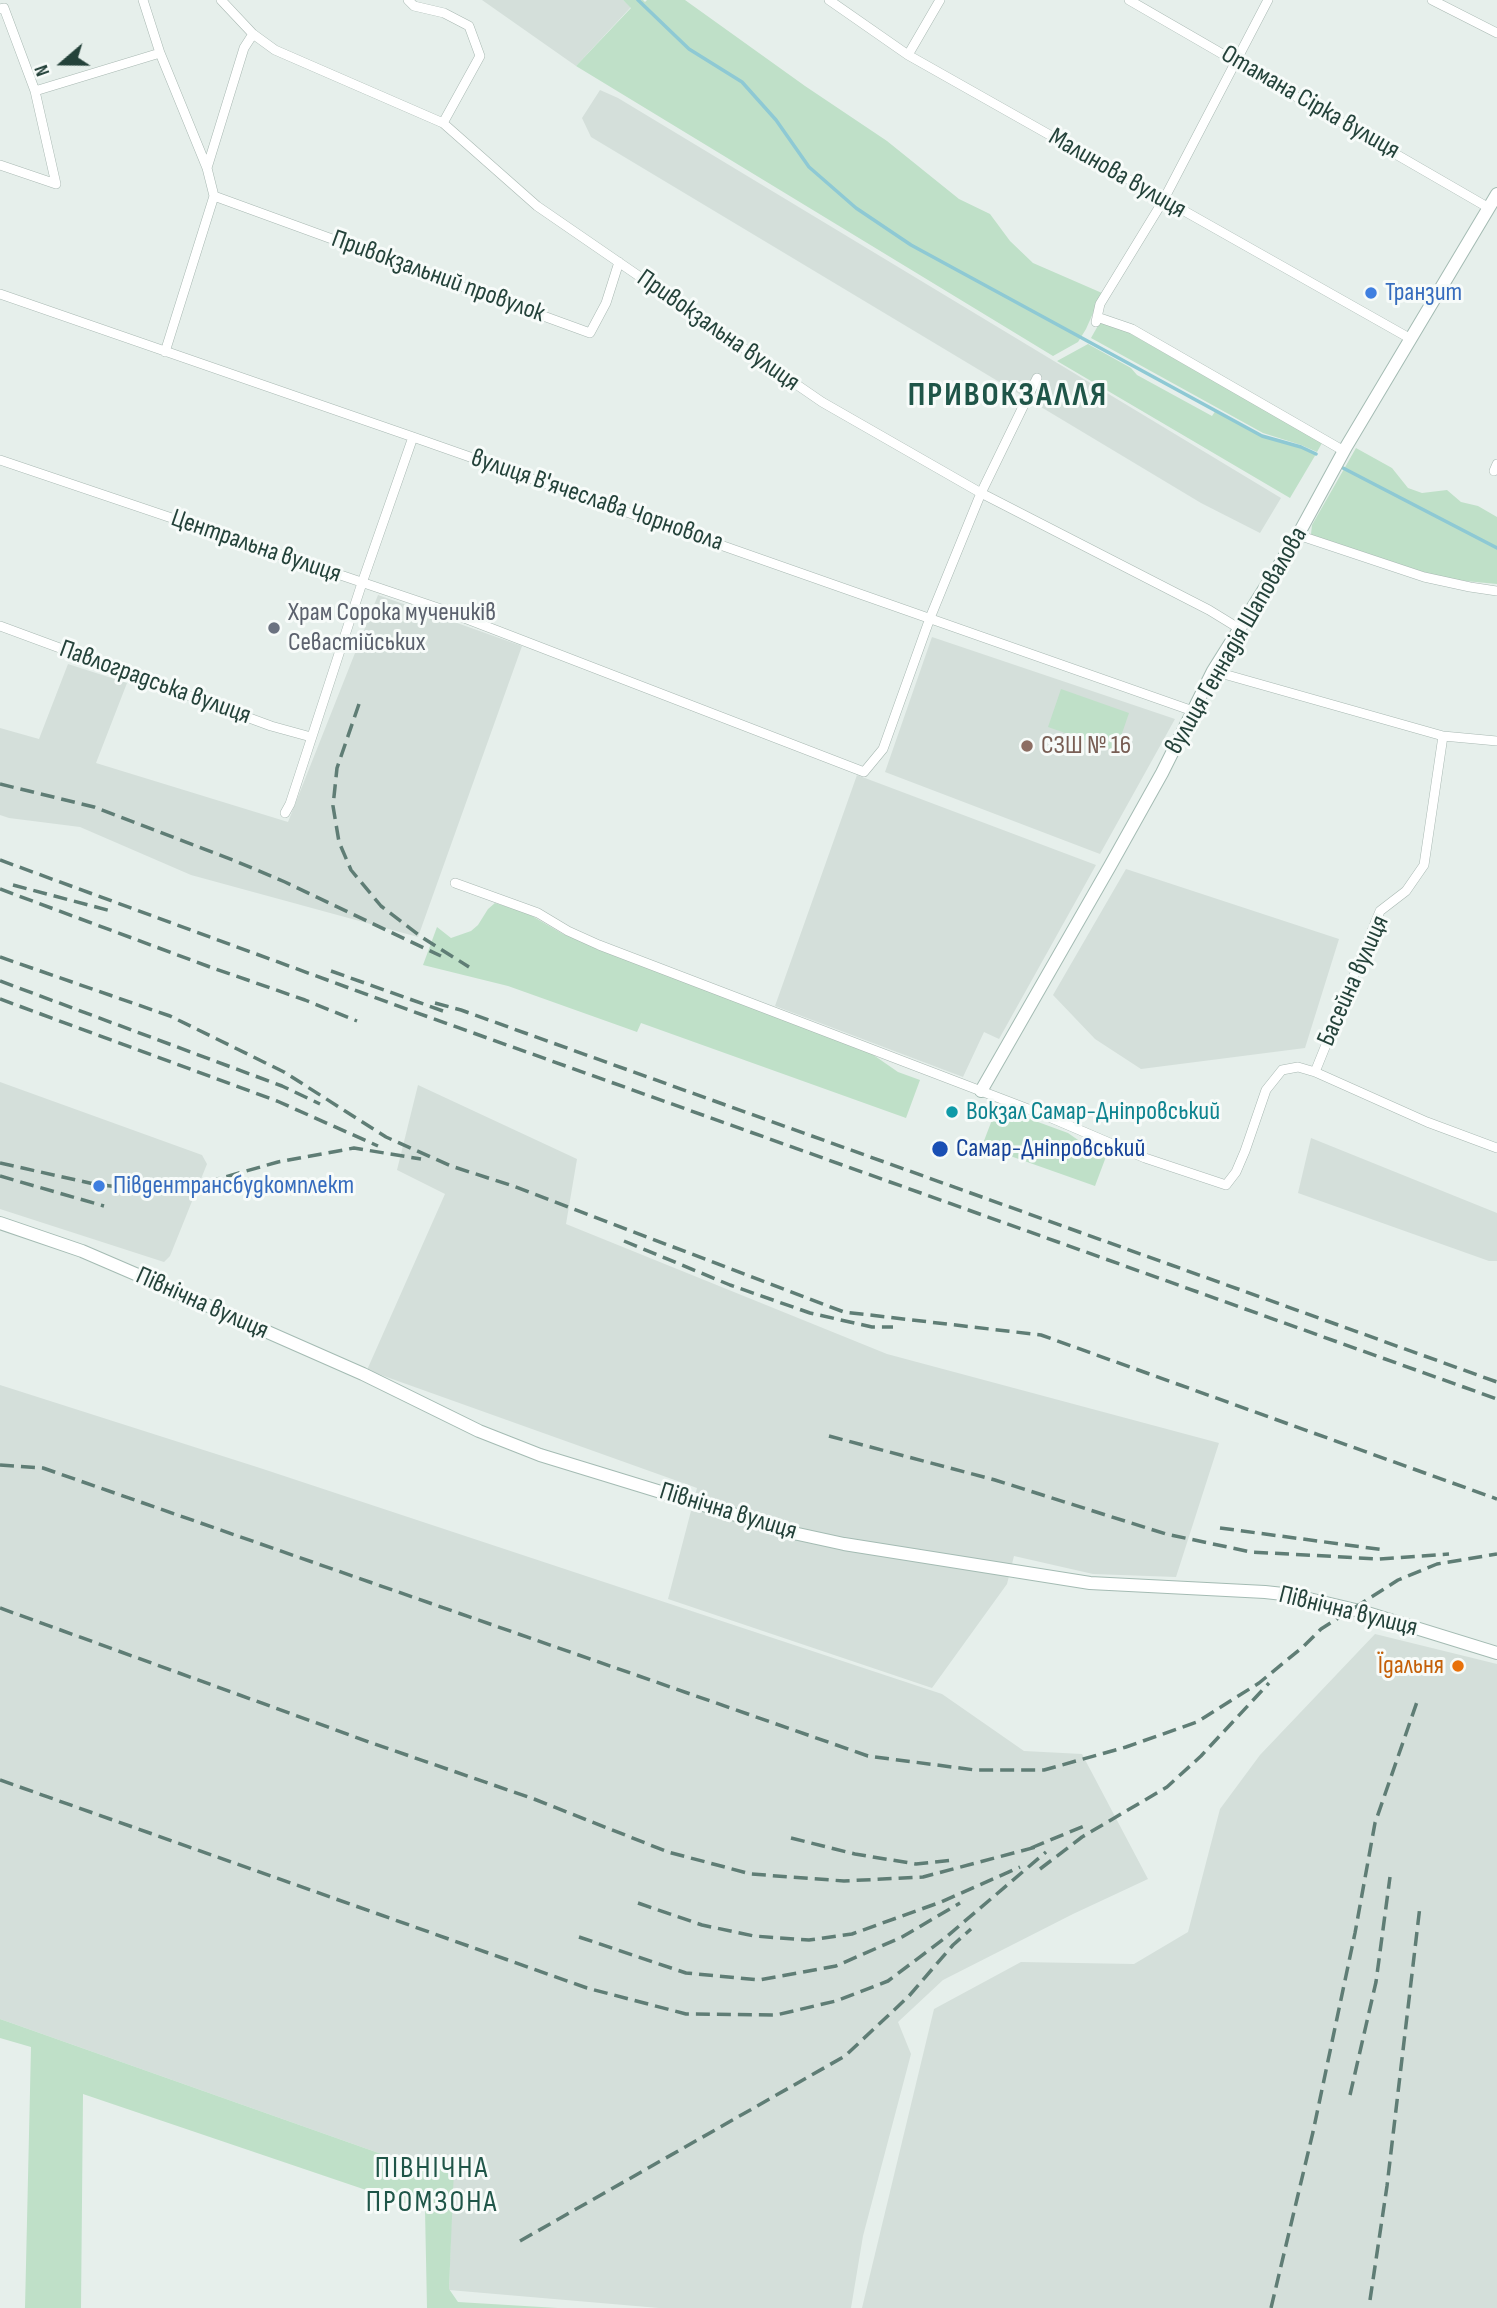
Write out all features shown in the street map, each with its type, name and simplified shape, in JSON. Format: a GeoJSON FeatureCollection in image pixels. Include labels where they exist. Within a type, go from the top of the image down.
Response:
{"type":"FeatureCollection","features":[{"type":"Feature","properties":{"kind":"street"},"geometry":{"type":"LineString","coordinates":[[143,0],[160,53],[207,168],[214,196],[165,352]]}},
{"type":"Feature","properties":{"kind":"street","name":"Привокзальна вулиця"},"geometry":{"type":"LineString","coordinates":[[221,0],[253,34],[275,50],[443,123],[537,206],[822,402],[981,494],[1209,610],[1240,629]]}},
{"type":"Feature","properties":{"kind":"street"},"geometry":{"type":"LineString","coordinates":[[408,0],[414,6],[444,13],[469,26],[480,57],[443,123]]}},
{"type":"Feature","properties":{"kind":"street","name":"Малинова вулиця"},"geometry":{"type":"LineString","coordinates":[[828,0],[908,55],[1411,339]]}},
{"type":"Feature","properties":{"kind":"street"},"geometry":{"type":"LineString","coordinates":[[908,55],[940,0]]}},
{"type":"Feature","properties":{"kind":"street","name":"Отамана Сірка вулиця"},"geometry":{"type":"LineString","coordinates":[[1129,0],[1489,208]]}},
{"type":"Feature","properties":{"kind":"street"},"geometry":{"type":"LineString","coordinates":[[1268,0],[1163,201],[1100,304],[1097,319],[1132,329],[1345,449]]}},
{"type":"Feature","properties":{"kind":"street"},"geometry":{"type":"LineString","coordinates":[[1432,0],[1497,33]]}},
{"type":"Feature","properties":{"kind":"street"},"geometry":{"type":"LineString","coordinates":[[0,9],[4,8],[35,92],[56,184],[0,165]]}},
{"type":"Feature","properties":{"kind":"street"},"geometry":{"type":"LineString","coordinates":[[207,168],[244,48],[253,34]]}},
{"type":"Feature","properties":{"kind":"street"},"geometry":{"type":"LineString","coordinates":[[35,92],[160,53]]}},
{"type":"Feature","properties":{"kind":"street","name":"вулиця Геннадія Шаповалова"},"geometry":{"type":"LineString","coordinates":[[981,1091],[1116,855],[1213,671],[1298,535],[1345,449],[1497,194]]}},
{"type":"Feature","properties":{"kind":"street","name":"Привокзальний провулок"},"geometry":{"type":"LineString","coordinates":[[214,196],[590,333],[606,303],[619,262]]}},
{"type":"Feature","properties":{"kind":"street","name":"вулиця В'ячеслава Чорновола"},"geometry":{"type":"LineString","coordinates":[[0,294],[1193,711]]}},
{"type":"Feature","properties":{"kind":"street"},"geometry":{"type":"LineString","coordinates":[[930,618],[981,494],[1037,378]]}},
{"type":"Feature","properties":{"kind":"street"},"geometry":{"type":"LineString","coordinates":[[285,813],[414,437]]}},
{"type":"Feature","properties":{"kind":"street","name":"Центральна вулиця"},"geometry":{"type":"LineString","coordinates":[[0,460],[453,613],[864,772],[883,749],[930,618]]}},
{"type":"Feature","properties":{"kind":"street"},"geometry":{"type":"LineString","coordinates":[[1298,535],[1423,577],[1497,591]]}},
{"type":"Feature","properties":{"kind":"street","name":"Павлоградська вулиця"},"geometry":{"type":"LineString","coordinates":[[0,626],[271,726],[311,737]]}},
{"type":"Feature","properties":{"kind":"street"},"geometry":{"type":"LineString","coordinates":[[1213,671],[1443,736],[1497,741]]}},
{"type":"Feature","properties":{"kind":"street","name":"Басейна вулиця"},"geometry":{"type":"LineString","coordinates":[[1315,1072],[1380,911],[1406,891],[1424,865],[1443,736]]}},
{"type":"Feature","properties":{"kind":"street"},"geometry":{"type":"LineString","coordinates":[[455,883],[538,913],[599,945],[1049,1117],[1145,1158],[1226,1185],[1236,1172],[1245,1151],[1266,1090],[1282,1070],[1298,1067],[1427,1122],[1497,1148]]}},
{"type":"Feature","properties":{"kind":"street","name":"Північна вулиця"},"geometry":{"type":"LineString","coordinates":[[0,1223],[82,1251],[363,1374],[433,1411],[540,1455],[798,1534],[844,1544],[1090,1583],[1292,1595],[1364,1612],[1497,1653]]}},
{"type":"Feature","properties":{"kind":"shaded area"},"geometry":{"type":"Polygon","coordinates":[[[482,0],[623,0],[631,7],[576,66],[482,0]]]}},
{"type":"Feature","properties":{"kind":"shaded area"},"geometry":{"type":"Polygon","coordinates":[[[600,90],[618,98],[1281,498],[1260,533],[1201,503],[591,137],[582,118],[600,90]]]}},
{"type":"Feature","properties":{"kind":"shaded area"},"geometry":{"type":"Polygon","coordinates":[[[378,595],[522,646],[418,937],[191,875],[80,827],[0,815],[0,728],[39,739],[68,664],[127,683],[96,763],[288,822],[378,595]]]}},
{"type":"Feature","properties":{"kind":"shaded area","name":"СЗШ № 16"},"geometry":{"type":"Polygon","coordinates":[[[932,637],[1175,719],[1100,854],[885,772],[932,637]]]}},
{"type":"Feature","properties":{"kind":"shaded area"},"geometry":{"type":"Polygon","coordinates":[[[857,775],[1096,865],[999,1039],[984,1032],[963,1077],[775,1006],[857,775]]]}},
{"type":"Feature","properties":{"kind":"shaded area"},"geometry":{"type":"Polygon","coordinates":[[[1126,869],[1339,939],[1305,1048],[1141,1069],[1095,1039],[1053,995],[1126,869]]]}},
{"type":"Feature","properties":{"kind":"shaded area","name":"Південтрансбудкомплект"},"geometry":{"type":"Polygon","coordinates":[[[0,1082],[202,1155],[207,1164],[170,1256],[164,1262],[0,1209],[0,1082]]]}},
{"type":"Feature","properties":{"kind":"shaded area"},"geometry":{"type":"Polygon","coordinates":[[[418,1085],[577,1159],[566,1224],[887,1354],[1219,1443],[1176,1577],[1093,1574],[1014,1556],[1007,1584],[932,1688],[668,1599],[697,1488],[367,1370],[445,1194],[397,1170],[418,1085]]]}},
{"type":"Feature","properties":{"kind":"shaded area"},"geometry":{"type":"Polygon","coordinates":[[[1311,1138],[1497,1213],[1497,1261],[1489,1261],[1298,1193],[1311,1138]]]}},
{"type":"Feature","properties":{"kind":"shaded area"},"geometry":{"type":"Polygon","coordinates":[[[0,1385],[260,1468],[942,1694],[1024,1751],[1082,1754],[1148,1879],[943,1980],[898,2022],[911,2054],[863,2236],[851,2308],[659,2308],[449,2290],[453,2169],[421,2168],[0,2019],[0,1385]]]}},
{"type":"Feature","properties":{"kind":"shaded area"},"geometry":{"type":"Polygon","coordinates":[[[1375,1634],[1497,1664],[1497,2308],[862,2308],[934,2009],[1021,1962],[1134,1964],[1188,1932],[1220,1809],[1260,1755],[1375,1634]]]}},
{"type":"Feature","properties":{"kind":"green space"},"geometry":{"type":"Polygon","coordinates":[[[623,0],[685,0],[887,141],[959,199],[990,214],[1010,241],[1033,263],[1102,293],[1078,342],[1053,356],[576,66],[631,8],[623,0]]]}},
{"type":"Feature","properties":{"kind":"green space"},"geometry":{"type":"Polygon","coordinates":[[[1100,322],[1126,331],[1322,443],[1317,452],[1263,433],[1091,338],[1100,322]]]}},
{"type":"Feature","properties":{"kind":"green space"},"geometry":{"type":"Polygon","coordinates":[[[1088,344],[1131,368],[1137,375],[1212,416],[1216,410],[1262,436],[1316,454],[1290,498],[1057,361],[1088,344]]]}},
{"type":"Feature","properties":{"kind":"green space"},"geometry":{"type":"Polygon","coordinates":[[[1356,448],[1392,468],[1408,488],[1422,493],[1447,490],[1461,502],[1478,506],[1497,517],[1497,584],[1455,580],[1416,571],[1316,539],[1311,534],[1312,525],[1356,448]]]}},
{"type":"Feature","properties":{"kind":"green space"},"geometry":{"type":"Polygon","coordinates":[[[1061,689],[1129,713],[1116,751],[1048,727],[1061,689]]]}},
{"type":"Feature","properties":{"kind":"green space"},"geometry":{"type":"Polygon","coordinates":[[[495,903],[527,913],[563,934],[872,1054],[898,1072],[920,1080],[906,1118],[641,1023],[637,1032],[508,986],[423,965],[437,927],[451,938],[471,931],[495,903]]]}},
{"type":"Feature","properties":{"kind":"green space"},"geometry":{"type":"Polygon","coordinates":[[[1008,1111],[1068,1133],[1107,1154],[1095,1186],[982,1146],[995,1112],[1006,1115],[1008,1111]]]}},
{"type":"Feature","properties":{"kind":"green space"},"geometry":{"type":"Polygon","coordinates":[[[0,2019],[421,2168],[454,2169],[449,2289],[458,2302],[558,2308],[427,2308],[425,2210],[83,2094],[81,2308],[25,2308],[31,2047],[0,2038],[0,2019]]]}},
{"type":"Feature","properties":{"kind":"waterway"},"geometry":{"type":"LineString","coordinates":[[638,0],[689,49],[742,82],[776,120],[809,167],[856,208],[911,245],[1262,436],[1316,454]]}},
{"type":"Feature","properties":{"kind":"waterway"},"geometry":{"type":"LineString","coordinates":[[1343,468],[1497,548]]}},
{"type":"Feature","properties":{"kind":"railway"},"geometry":{"type":"LineString","coordinates":[[359,704],[337,768],[333,806],[339,842],[351,870],[381,906],[420,936],[469,967]]}},
{"type":"Feature","properties":{"kind":"railway"},"geometry":{"type":"LineString","coordinates":[[0,784],[94,807],[233,860],[441,956]]}},
{"type":"Feature","properties":{"kind":"railway"},"geometry":{"type":"LineString","coordinates":[[0,860],[409,1010],[1497,1399]]}},
{"type":"Feature","properties":{"kind":"railway"},"geometry":{"type":"LineString","coordinates":[[13,885],[111,911]]}},
{"type":"Feature","properties":{"kind":"railway"},"geometry":{"type":"LineString","coordinates":[[0,889],[357,1021]]}},
{"type":"Feature","properties":{"kind":"railway"},"geometry":{"type":"LineString","coordinates":[[0,957],[170,1016],[284,1072],[386,1137],[451,1166],[513,1186],[844,1312],[1041,1335],[1497,1499]]}},
{"type":"Feature","properties":{"kind":"railway"},"geometry":{"type":"LineString","coordinates":[[331,971],[443,1011]]}},
{"type":"Feature","properties":{"kind":"railway"},"geometry":{"type":"LineString","coordinates":[[0,981],[282,1086],[320,1104]]}},
{"type":"Feature","properties":{"kind":"railway"},"geometry":{"type":"LineString","coordinates":[[0,999],[277,1101],[378,1146]]}},
{"type":"Feature","properties":{"kind":"railway"},"geometry":{"type":"LineString","coordinates":[[435,1003],[461,1010],[1497,1382]]}},
{"type":"Feature","properties":{"kind":"railway"},"geometry":{"type":"LineString","coordinates":[[0,1163],[94,1184],[161,1192],[278,1162],[354,1148],[421,1159]]}},
{"type":"Feature","properties":{"kind":"railway"},"geometry":{"type":"LineString","coordinates":[[0,1176],[104,1206]]}},
{"type":"Feature","properties":{"kind":"railway"},"geometry":{"type":"LineString","coordinates":[[624,1241],[730,1285],[810,1313],[872,1327],[893,1327]]}},
{"type":"Feature","properties":{"kind":"railway"},"geometry":{"type":"LineString","coordinates":[[829,1436],[995,1480],[1166,1534],[1251,1552],[1379,1559],[1449,1554]]}},
{"type":"Feature","properties":{"kind":"railway"},"geometry":{"type":"LineString","coordinates":[[0,1465],[43,1468],[868,1756],[975,1770],[1044,1770],[1126,1747],[1197,1722],[1259,1683],[1321,1629],[1398,1580],[1437,1564],[1497,1554]]}},
{"type":"Feature","properties":{"kind":"railway"},"geometry":{"type":"LineString","coordinates":[[1220,1528],[1385,1550]]}},
{"type":"Feature","properties":{"kind":"railway"},"geometry":{"type":"LineString","coordinates":[[0,1608],[534,1799],[668,1852],[751,1874],[844,1881],[923,1877],[1036,1847]]}},
{"type":"Feature","properties":{"kind":"railway"},"geometry":{"type":"LineString","coordinates":[[1040,1869],[1082,1837],[1167,1787],[1201,1756],[1269,1683]]}},
{"type":"Feature","properties":{"kind":"railway"},"geometry":{"type":"LineString","coordinates":[[1271,2308],[1313,2132],[1375,1823],[1418,1699]]}},
{"type":"Feature","properties":{"kind":"railway"},"geometry":{"type":"LineString","coordinates":[[0,1780],[587,1988],[686,2014],[776,2015],[836,2001],[888,1981],[945,1938],[1046,1852]]}},
{"type":"Feature","properties":{"kind":"railway"},"geometry":{"type":"LineString","coordinates":[[1031,1848],[1089,1824]]}},
{"type":"Feature","properties":{"kind":"railway"},"geometry":{"type":"LineString","coordinates":[[791,1838],[855,1854],[916,1864],[955,1860]]}},
{"type":"Feature","properties":{"kind":"railway"},"geometry":{"type":"LineString","coordinates":[[638,1903],[702,1925],[754,1936],[809,1940],[852,1934],[941,1902],[1020,1867]]}},
{"type":"Feature","properties":{"kind":"railway"},"geometry":{"type":"LineString","coordinates":[[1350,2095],[1376,1982],[1390,1877]]}},
{"type":"Feature","properties":{"kind":"railway"},"geometry":{"type":"LineString","coordinates":[[579,1937],[686,1973],[759,1980],[836,1966],[902,1937],[960,1903]]}},
{"type":"Feature","properties":{"kind":"railway"},"geometry":{"type":"LineString","coordinates":[[1370,2300],[1387,2186],[1420,1906]]}},
{"type":"Feature","properties":{"kind":"railway"},"geometry":{"type":"LineString","coordinates":[[520,2241],[845,2056],[909,1996],[953,1945],[971,1929]]}},
{"type":"Feature","properties":{"kind":"place","name":"Транзит"},"geometry":{"type":"Point","coordinates":[1371,293]}},
{"type":"Feature","properties":{"kind":"place","name":"Храм Сорока мучеників Севастійських"},"geometry":{"type":"Point","coordinates":[274,628]}},
{"type":"Feature","properties":{"kind":"place","name":"СЗШ № 16"},"geometry":{"type":"Point","coordinates":[1027,746]}},
{"type":"Feature","properties":{"kind":"place","name":"Вокзал Самар-Дніпровський"},"geometry":{"type":"Point","coordinates":[952,1112]}},
{"type":"Feature","properties":{"kind":"place","name":"Самар-Дніпровський"},"geometry":{"type":"Point","coordinates":[940,1149]}},
{"type":"Feature","properties":{"kind":"place","name":"Південтрансбудкомплект"},"geometry":{"type":"Point","coordinates":[99,1186]}},
{"type":"Feature","properties":{"kind":"place","name":"Їдальня"},"geometry":{"type":"Point","coordinates":[1458,1666]}},
{"type":"Feature","properties":{"kind":"district","name":"ПРИВОКЗАЛЛЯ"},"geometry":{"type":"Point","coordinates":[1008,397]}},
{"type":"Feature","properties":{"kind":"district","name":"ПІВНІЧНА ПРОМЗОНА"},"geometry":{"type":"Point","coordinates":[432,2186]}}]}
